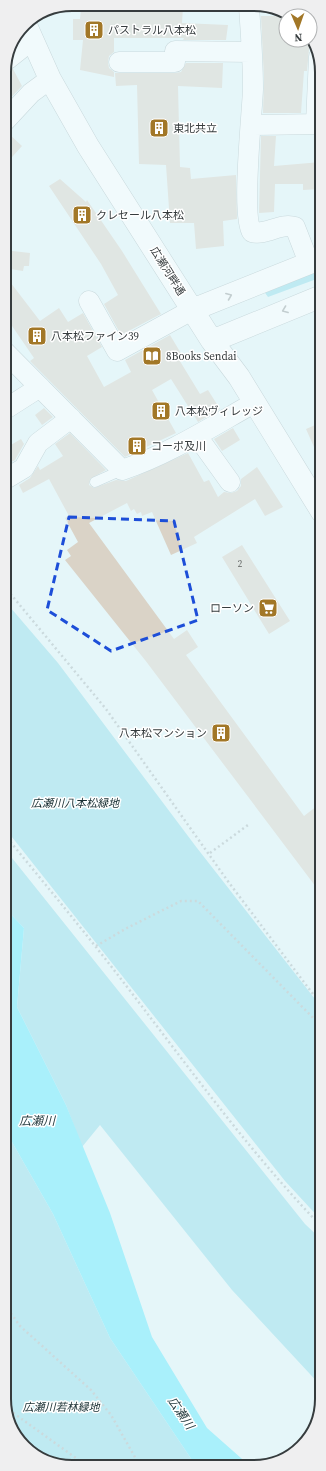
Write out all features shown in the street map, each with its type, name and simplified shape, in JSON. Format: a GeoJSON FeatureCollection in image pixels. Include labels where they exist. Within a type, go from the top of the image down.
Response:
{"type":"FeatureCollection","features":[{"type":"Feature","properties":{"kind":"street"},"geometry":{"type":"LineString","coordinates":[[89,301],[117,351],[192,310],[315,261],[295,226],[284,226],[258,234],[252,232],[249,227],[248,198],[251,125],[249,11]]}},
{"type":"Feature","properties":{"kind":"street"},"geometry":{"type":"LineString","coordinates":[[16,49],[28,32]]}},
{"type":"Feature","properties":{"kind":"street","name":"広瀬河畔通"},"geometry":{"type":"LineString","coordinates":[[28,32],[50,79],[88,146],[212,341],[238,377],[315,501]]}},
{"type":"Feature","properties":{"kind":"street"},"geometry":{"type":"LineString","coordinates":[[119,62],[175,62],[175,51],[251,52]]}},
{"type":"Feature","properties":{"kind":"street"},"geometry":{"type":"LineString","coordinates":[[11,114],[31,93],[50,79]]}},
{"type":"Feature","properties":{"kind":"street"},"geometry":{"type":"LineString","coordinates":[[251,125],[315,123]]}},
{"type":"Feature","properties":{"kind":"street"},"geometry":{"type":"LineString","coordinates":[[212,341],[315,299]]}},
{"type":"Feature","properties":{"kind":"street"},"geometry":{"type":"LineString","coordinates":[[11,358],[122,470],[144,463],[198,436],[254,403]]}},
{"type":"Feature","properties":{"kind":"street"},"geometry":{"type":"LineString","coordinates":[[11,406],[40,387]]}},
{"type":"Feature","properties":{"kind":"street"},"geometry":{"type":"LineString","coordinates":[[11,476],[24,468],[38,443],[71,418]]}},
{"type":"Feature","properties":{"kind":"street"},"geometry":{"type":"LineString","coordinates":[[198,436],[230,482]]}},
{"type":"Feature","properties":{"kind":"lane"},"geometry":{"type":"LineString","coordinates":[[95,482],[122,470]]}},
{"type":"Feature","properties":{"kind":"path"},"geometry":{"type":"LineString","coordinates":[[11,594],[106,709],[210,853],[227,880],[315,997]]}},
{"type":"Feature","properties":{"kind":"path"},"geometry":{"type":"LineString","coordinates":[[210,853],[248,825]]}},
{"type":"Feature","properties":{"kind":"path"},"geometry":{"type":"LineString","coordinates":[[11,843],[96,946],[210,1096],[278,1181],[315,1220]]}},
{"type":"Feature","properties":{"kind":"path"},"geometry":{"type":"LineString","coordinates":[[96,946],[127,928],[181,901],[198,901],[315,1020]]}},
{"type":"Feature","properties":{"kind":"path"},"geometry":{"type":"LineString","coordinates":[[11,1314],[20,1326],[91,1390],[111,1415],[137,1460]]}},
{"type":"Feature","properties":{"kind":"path"},"geometry":{"type":"LineString","coordinates":[[13,1413],[79,1460]]}},
{"type":"Feature","properties":{"kind":"highlighted area"},"geometry":{"type":"Polygon","coordinates":[[[69,517],[174,521],[198,620],[111,651],[47,610],[69,517]]]}},
{"type":"Feature","properties":{"kind":"green space"},"geometry":{"type":"Polygon","coordinates":[[[315,270],[315,280],[268,297],[263,290],[315,270]]]}},
{"type":"Feature","properties":{"kind":"green space","name":"広瀬川八本松緑地"},"geometry":{"type":"Polygon","coordinates":[[[11,608],[58,663],[197,848],[315,999],[315,1213],[285,1181],[11,836],[11,608]]]}},
{"type":"Feature","properties":{"kind":"green space"},"geometry":{"type":"Polygon","coordinates":[[[11,857],[305,1224],[315,1233],[315,1379],[232,1290],[100,1125],[82,1147],[66,1105],[17,1007],[24,928],[11,914],[11,857]]]}},
{"type":"Feature","properties":{"kind":"green space","name":"広瀬川若林緑地"},"geometry":{"type":"Polygon","coordinates":[[[11,1140],[53,1214],[110,1338],[192,1460],[60,1459],[45,1454],[35,1447],[29,1442],[17,1426],[14,1419],[11,1399],[11,1140]]]}},
{"type":"Feature","properties":{"kind":"water","name":"広瀬川"},"geometry":{"type":"Polygon","coordinates":[[[11,914],[24,928],[17,1007],[66,1105],[110,1213],[152,1337],[207,1428],[243,1460],[192,1460],[110,1338],[53,1214],[11,1140],[11,914]]]}},
{"type":"Feature","properties":{"kind":"building"},"geometry":{"type":"Polygon","coordinates":[[[81,11],[183,11],[182,23],[228,25],[226,40],[183,40],[184,38],[114,38],[114,52],[109,56],[108,62],[109,68],[114,72],[114,77],[80,70],[83,40],[73,40],[73,19],[80,19],[81,11]]]}},
{"type":"Feature","properties":{"kind":"building"},"geometry":{"type":"Polygon","coordinates":[[[261,16],[277,16],[278,48],[309,48],[307,71],[304,71],[301,113],[263,113],[264,79],[261,16]]]}},
{"type":"Feature","properties":{"kind":"building"},"geometry":{"type":"Polygon","coordinates":[[[186,63],[223,63],[222,88],[178,86],[180,167],[190,168],[191,179],[236,175],[237,219],[223,221],[224,246],[196,249],[194,223],[170,223],[166,165],[139,164],[137,85],[116,86],[115,73],[175,73],[181,72],[186,63]]]}},
{"type":"Feature","properties":{"kind":"building"},"geometry":{"type":"Polygon","coordinates":[[[11,69],[13,69],[22,86],[11,98],[11,69]]]}},
{"type":"Feature","properties":{"kind":"building"},"geometry":{"type":"Polygon","coordinates":[[[11,136],[22,146],[11,158],[11,136]]]}},
{"type":"Feature","properties":{"kind":"building"},"geometry":{"type":"Polygon","coordinates":[[[261,136],[276,136],[274,166],[315,163],[315,189],[303,190],[303,184],[275,184],[274,212],[259,213],[261,136]]]}},
{"type":"Feature","properties":{"kind":"building"},"geometry":{"type":"Polygon","coordinates":[[[60,179],[86,202],[87,200],[122,251],[161,314],[121,335],[104,304],[118,295],[101,264],[49,186],[60,179]]]}},
{"type":"Feature","properties":{"kind":"building"},"geometry":{"type":"Polygon","coordinates":[[[11,251],[30,253],[29,266],[24,266],[23,271],[11,269],[11,251]]]}},
{"type":"Feature","properties":{"kind":"building"},"geometry":{"type":"Polygon","coordinates":[[[11,283],[40,321],[59,308],[68,322],[83,313],[102,347],[87,356],[104,387],[131,372],[125,360],[170,335],[182,355],[178,358],[200,394],[208,390],[220,409],[198,422],[171,379],[152,390],[176,433],[125,457],[30,361],[34,358],[11,324],[11,283]]]}},
{"type":"Feature","properties":{"kind":"building"},"geometry":{"type":"Polygon","coordinates":[[[44,408],[53,417],[42,425],[35,415],[44,408]]]}},
{"type":"Feature","properties":{"kind":"building"},"geometry":{"type":"Polygon","coordinates":[[[315,425],[315,449],[306,429],[315,425]]]}},
{"type":"Feature","properties":{"kind":"building"},"geometry":{"type":"Polygon","coordinates":[[[233,428],[240,440],[222,451],[214,439],[233,428]]]}},
{"type":"Feature","properties":{"kind":"building"},"geometry":{"type":"Polygon","coordinates":[[[70,433],[106,470],[90,479],[89,485],[94,488],[116,480],[126,481],[188,453],[204,482],[209,480],[218,497],[224,492],[231,493],[237,491],[241,486],[241,479],[257,467],[283,507],[265,516],[255,499],[194,537],[197,543],[171,555],[152,512],[142,516],[141,512],[137,514],[134,509],[131,511],[127,503],[89,523],[174,639],[187,630],[198,647],[186,655],[304,816],[315,807],[315,886],[145,660],[65,560],[71,556],[67,550],[78,542],[65,518],[69,516],[49,479],[23,493],[19,485],[30,478],[38,466],[40,470],[63,456],[55,444],[70,433]]]}},
{"type":"Feature","properties":{"kind":"building"},"geometry":{"type":"Polygon","coordinates":[[[21,439],[24,444],[15,460],[11,462],[11,445],[21,439]]]}},
{"type":"Feature","properties":{"kind":"building"},"geometry":{"type":"Polygon","coordinates":[[[242,545],[290,621],[269,634],[222,557],[242,545]]]}},
{"type":"Feature","properties":{"kind":"place","name":"パストラル八本松"},"geometry":{"type":"Point","coordinates":[94,30]}},
{"type":"Feature","properties":{"kind":"place","name":"東北共立"},"geometry":{"type":"Point","coordinates":[159,128]}},
{"type":"Feature","properties":{"kind":"place","name":"クレセール八本松"},"geometry":{"type":"Point","coordinates":[82,215]}},
{"type":"Feature","properties":{"kind":"place","name":"八本松ファイン39"},"geometry":{"type":"Point","coordinates":[37,336]}},
{"type":"Feature","properties":{"kind":"place","name":"8Books Sendai"},"geometry":{"type":"Point","coordinates":[152,356]}},
{"type":"Feature","properties":{"kind":"place","name":"八本松ヴィレッジ"},"geometry":{"type":"Point","coordinates":[161,411]}},
{"type":"Feature","properties":{"kind":"place","name":"コーポ及川"},"geometry":{"type":"Point","coordinates":[137,446]}},
{"type":"Feature","properties":{"kind":"place","name":"ローソン"},"geometry":{"type":"Point","coordinates":[268,608]}},
{"type":"Feature","properties":{"kind":"place","name":"八本松マンション"},"geometry":{"type":"Point","coordinates":[221,733]}}]}
